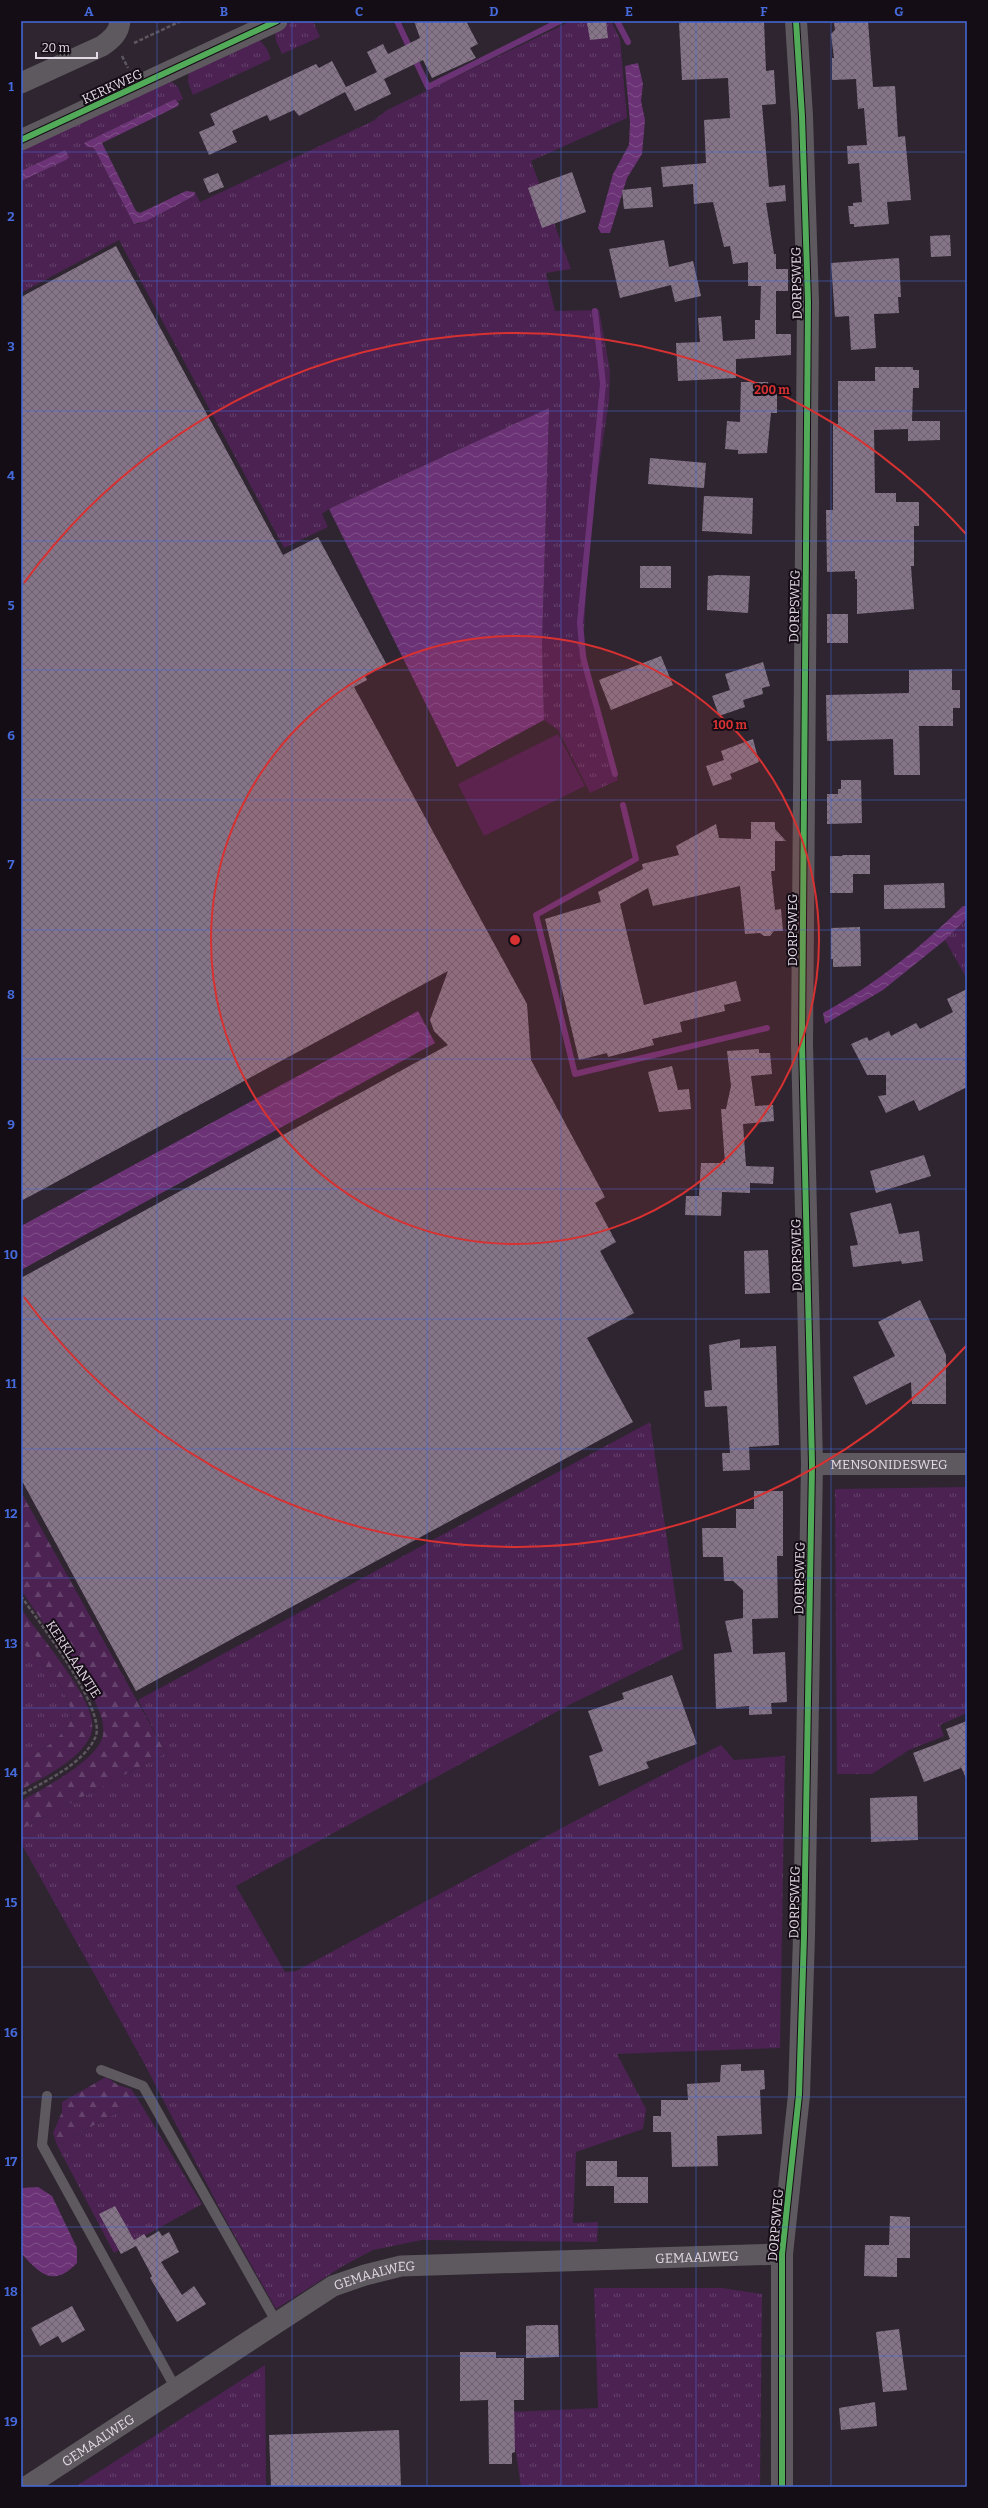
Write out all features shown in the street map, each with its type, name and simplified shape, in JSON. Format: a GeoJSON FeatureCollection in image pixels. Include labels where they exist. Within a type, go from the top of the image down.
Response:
{"type":"FeatureCollection","features":[{"type":"Feature","properties":{"kind":"street","name":"KERKWEG"},"geometry":{"type":"LineString","coordinates":[[21,140],[277,21]]}},
{"type":"Feature","properties":{"kind":"street","name":"DORPSWEG"},"geometry":{"type":"LineString","coordinates":[[782,2487],[782,2254],[798,2095],[801,2032],[812,1464],[802,1044],[808,302],[802,116],[796,21]]}},
{"type":"Feature","properties":{"kind":"street"},"geometry":{"type":"LineString","coordinates":[[21,84],[102,46],[118,36]]}},
{"type":"Feature","properties":{"kind":"street","name":"MENSONIDESWEG"},"geometry":{"type":"LineString","coordinates":[[812,1464],[967,1464]]}},
{"type":"Feature","properties":{"kind":"street","name":"GEMAALWEG"},"geometry":{"type":"LineString","coordinates":[[26,2487],[333,2286],[365,2275],[400,2266],[782,2254]]}},
{"type":"Feature","properties":{"kind":"lane"},"geometry":{"type":"LineString","coordinates":[[101,2070],[143,2086],[277,2323]]}},
{"type":"Feature","properties":{"kind":"lane"},"geometry":{"type":"LineString","coordinates":[[47,2096],[42,2145],[176,2389]]}},
{"type":"Feature","properties":{"kind":"path"},"geometry":{"type":"LineString","coordinates":[[137,86],[118,36],[181,21]]}},
{"type":"Feature","properties":{"kind":"green space"},"geometry":{"type":"Polygon","coordinates":[[[294,21],[313,21],[320,37],[282,54],[276,41],[275,30],[294,21]]]}},
{"type":"Feature","properties":{"kind":"green space"},"geometry":{"type":"Polygon","coordinates":[[[571,21],[611,21],[620,39],[627,118],[531,161],[571,269],[546,273],[555,311],[599,310],[610,371],[609,401],[589,532],[584,632],[589,682],[618,780],[590,793],[558,730],[544,720],[542,644],[549,408],[329,509],[322,514],[328,527],[284,548],[119,240],[21,293],[21,181],[66,160],[65,150],[21,171],[21,148],[169,80],[178,87],[183,99],[178,102],[175,99],[84,143],[87,147],[92,147],[95,150],[134,224],[138,224],[194,196],[195,192],[200,202],[373,121],[387,110],[571,21]]]}},
{"type":"Feature","properties":{"kind":"green space"},"geometry":{"type":"Polygon","coordinates":[[[258,38],[267,49],[271,59],[193,95],[188,82],[189,70],[258,38]]]}},
{"type":"Feature","properties":{"kind":"green space"},"geometry":{"type":"Polygon","coordinates":[[[558,734],[585,786],[484,836],[458,784],[558,734]]]}},
{"type":"Feature","properties":{"kind":"green space"},"geometry":{"type":"Polygon","coordinates":[[[967,918],[967,979],[945,940],[967,918]]]}},
{"type":"Feature","properties":{"kind":"green space"},"geometry":{"type":"Polygon","coordinates":[[[650,1422],[683,1649],[569,1705],[236,1886],[285,1972],[296,1971],[561,1828],[721,1745],[734,1760],[785,1756],[780,2048],[617,2054],[646,2109],[643,2129],[576,2152],[573,2223],[598,2222],[597,2242],[422,2240],[373,2250],[343,2266],[276,2309],[222,2213],[144,2063],[21,1843],[21,1829],[166,1753],[138,1700],[650,1422]]]}},
{"type":"Feature","properties":{"kind":"green space"},"geometry":{"type":"Polygon","coordinates":[[[967,1487],[967,1713],[940,1725],[944,1736],[909,1750],[872,1774],[837,1774],[835,1489],[967,1487]]]}},
{"type":"Feature","properties":{"kind":"green space"},"geometry":{"type":"Polygon","coordinates":[[[21,1492],[166,1753],[21,1829],[21,1801],[81,1764],[99,1745],[103,1735],[103,1725],[92,1695],[21,1590],[21,1492]]]}},
{"type":"Feature","properties":{"kind":"green space"},"geometry":{"type":"Polygon","coordinates":[[[21,1609],[71,1676],[87,1704],[91,1716],[92,1726],[89,1739],[74,1757],[57,1769],[21,1790],[21,1762],[41,1751],[60,1736],[69,1724],[71,1714],[69,1703],[56,1679],[37,1657],[21,1642],[21,1609]]]}},
{"type":"Feature","properties":{"kind":"green space"},"geometry":{"type":"Polygon","coordinates":[[[21,1642],[37,1657],[56,1679],[69,1703],[71,1714],[69,1724],[60,1736],[41,1751],[21,1762],[21,1642]]]}},
{"type":"Feature","properties":{"kind":"green space"},"geometry":{"type":"Polygon","coordinates":[[[106,2077],[118,2085],[131,2089],[139,2101],[57,2145],[53,2133],[62,2112],[62,2102],[106,2077]]]}},
{"type":"Feature","properties":{"kind":"green space"},"geometry":{"type":"Polygon","coordinates":[[[139,2101],[202,2204],[114,2253],[57,2145],[139,2101]]]}},
{"type":"Feature","properties":{"kind":"green space"},"geometry":{"type":"Polygon","coordinates":[[[594,2288],[722,2288],[762,2294],[760,2487],[521,2487],[510,2412],[598,2408],[594,2288]]]}},
{"type":"Feature","properties":{"kind":"green space"},"geometry":{"type":"Polygon","coordinates":[[[265,2365],[266,2487],[75,2487],[265,2365]]]}},
{"type":"Feature","properties":{"kind":"water"},"geometry":{"type":"Polygon","coordinates":[[[638,63],[643,84],[641,101],[645,120],[642,154],[627,178],[610,233],[601,233],[598,228],[613,174],[629,145],[630,122],[625,66],[638,63]]]}},
{"type":"Feature","properties":{"kind":"water"},"geometry":{"type":"Polygon","coordinates":[[[175,99],[179,104],[178,106],[102,143],[136,211],[140,213],[186,191],[195,192],[194,196],[146,221],[134,224],[95,150],[92,147],[87,147],[84,143],[175,99]]]}},
{"type":"Feature","properties":{"kind":"water"},"geometry":{"type":"Polygon","coordinates":[[[65,150],[69,157],[66,160],[21,181],[21,171],[65,150]]]}},
{"type":"Feature","properties":{"kind":"water"},"geometry":{"type":"Polygon","coordinates":[[[549,408],[542,644],[544,720],[457,767],[329,509],[549,408]]]}},
{"type":"Feature","properties":{"kind":"water"},"geometry":{"type":"Polygon","coordinates":[[[963,906],[967,906],[967,918],[945,940],[883,990],[825,1024],[823,1013],[861,990],[897,964],[914,951],[963,906]]]}},
{"type":"Feature","properties":{"kind":"water"},"geometry":{"type":"Polygon","coordinates":[[[418,1011],[435,1043],[21,1270],[21,1226],[418,1011]]]}},
{"type":"Feature","properties":{"kind":"water"},"geometry":{"type":"Polygon","coordinates":[[[38,2187],[52,2196],[77,2248],[77,2263],[61,2275],[47,2275],[41,2272],[21,2253],[21,2188],[38,2187]]]}},
{"type":"Feature","properties":{"kind":"building"},"geometry":{"type":"Polygon","coordinates":[[[414,21],[466,21],[478,44],[470,48],[476,58],[432,78],[423,60],[384,79],[391,94],[355,111],[345,92],[299,116],[294,110],[270,121],[267,115],[232,131],[237,142],[209,155],[199,132],[215,125],[210,114],[316,64],[319,68],[332,61],[346,87],[377,72],[367,52],[383,44],[388,54],[420,38],[414,21]]]}},
{"type":"Feature","properties":{"kind":"building"},"geometry":{"type":"Polygon","coordinates":[[[606,21],[608,38],[590,40],[587,23],[606,21]]]}},
{"type":"Feature","properties":{"kind":"building"},"geometry":{"type":"Polygon","coordinates":[[[687,21],[764,21],[766,71],[774,70],[776,104],[762,105],[769,187],[785,185],[786,201],[766,203],[774,254],[776,254],[776,269],[788,269],[788,291],[776,291],[776,334],[791,334],[791,355],[736,359],[736,378],[678,381],[676,343],[700,342],[698,318],[721,316],[723,341],[755,339],[755,320],[760,320],[761,286],[748,286],[748,262],[733,264],[730,246],[724,247],[713,202],[694,204],[693,184],[663,187],[661,167],[706,163],[704,120],[730,118],[728,78],[682,80],[679,23],[687,21]]]}},
{"type":"Feature","properties":{"kind":"building"},"geometry":{"type":"Polygon","coordinates":[[[868,21],[873,87],[895,86],[898,137],[905,136],[911,200],[887,202],[889,224],[854,227],[854,224],[850,224],[848,206],[853,206],[853,203],[862,202],[859,163],[848,164],[847,146],[867,145],[864,108],[858,109],[856,79],[832,80],[832,58],[834,58],[831,34],[835,30],[834,23],[868,21]]]}},
{"type":"Feature","properties":{"kind":"building"},"geometry":{"type":"Polygon","coordinates":[[[572,172],[586,212],[542,228],[528,188],[572,172]]]}},
{"type":"Feature","properties":{"kind":"building"},"geometry":{"type":"Polygon","coordinates":[[[218,173],[224,187],[209,193],[203,179],[218,173]]]}},
{"type":"Feature","properties":{"kind":"building"},"geometry":{"type":"Polygon","coordinates":[[[651,187],[653,207],[624,209],[622,190],[651,187]]]}},
{"type":"Feature","properties":{"kind":"building"},"geometry":{"type":"Polygon","coordinates":[[[950,235],[951,256],[931,257],[930,236],[950,235]]]}},
{"type":"Feature","properties":{"kind":"building"},"geometry":{"type":"Polygon","coordinates":[[[664,240],[669,267],[693,261],[701,296],[675,302],[671,285],[620,298],[609,249],[664,240]]]}},
{"type":"Feature","properties":{"kind":"building"},"geometry":{"type":"Polygon","coordinates":[[[116,246],[283,555],[318,537],[387,665],[365,676],[367,680],[354,687],[527,1004],[531,1060],[605,1197],[595,1203],[616,1242],[600,1251],[634,1313],[587,1338],[633,1422],[136,1691],[21,1479],[21,1278],[448,1045],[434,1031],[430,1020],[448,971],[21,1201],[21,297],[116,246]]]}},
{"type":"Feature","properties":{"kind":"building"},"geometry":{"type":"Polygon","coordinates":[[[899,258],[901,297],[898,297],[899,313],[874,314],[876,348],[851,350],[849,316],[835,317],[831,263],[899,258]]]}},
{"type":"Feature","properties":{"kind":"building"},"geometry":{"type":"Polygon","coordinates":[[[875,367],[913,367],[913,370],[919,370],[919,388],[913,388],[912,421],[940,421],[940,440],[908,441],[908,429],[874,430],[875,493],[896,493],[896,502],[919,502],[919,526],[914,526],[914,566],[911,566],[914,609],[857,614],[857,579],[855,579],[855,571],[827,572],[826,510],[833,510],[833,424],[838,424],[838,381],[875,381],[875,367]]]}},
{"type":"Feature","properties":{"kind":"building"},"geometry":{"type":"Polygon","coordinates":[[[741,382],[768,382],[768,390],[777,390],[777,413],[771,413],[767,453],[738,454],[738,450],[725,449],[727,421],[740,422],[741,382]]]}},
{"type":"Feature","properties":{"kind":"building"},"geometry":{"type":"Polygon","coordinates":[[[650,458],[706,463],[704,488],[648,484],[650,458]]]}},
{"type":"Feature","properties":{"kind":"building"},"geometry":{"type":"Polygon","coordinates":[[[704,496],[753,498],[752,534],[702,531],[704,496]]]}},
{"type":"Feature","properties":{"kind":"building"},"geometry":{"type":"Polygon","coordinates":[[[640,566],[671,566],[671,588],[640,588],[640,566]]]}},
{"type":"Feature","properties":{"kind":"building"},"geometry":{"type":"Polygon","coordinates":[[[708,576],[750,576],[748,613],[707,610],[708,576]]]}},
{"type":"Feature","properties":{"kind":"building"},"geometry":{"type":"Polygon","coordinates":[[[827,614],[848,614],[848,643],[827,643],[827,614]]]}},
{"type":"Feature","properties":{"kind":"building"},"geometry":{"type":"Polygon","coordinates":[[[661,656],[673,685],[611,710],[599,680],[661,656]]]}},
{"type":"Feature","properties":{"kind":"building"},"geometry":{"type":"Polygon","coordinates":[[[763,662],[770,686],[762,688],[763,694],[743,700],[745,707],[719,716],[712,696],[730,690],[725,674],[763,662]]]}},
{"type":"Feature","properties":{"kind":"building"},"geometry":{"type":"Polygon","coordinates":[[[952,669],[952,690],[960,690],[960,708],[953,708],[953,726],[919,726],[920,775],[894,775],[893,739],[827,741],[826,695],[909,693],[909,670],[952,669]]]}},
{"type":"Feature","properties":{"kind":"building"},"geometry":{"type":"Polygon","coordinates":[[[753,739],[759,762],[730,774],[732,779],[713,786],[706,766],[724,760],[721,751],[753,739]]]}},
{"type":"Feature","properties":{"kind":"building"},"geometry":{"type":"Polygon","coordinates":[[[841,780],[861,780],[862,823],[827,824],[827,794],[838,794],[838,789],[841,789],[841,780]]]}},
{"type":"Feature","properties":{"kind":"building"},"geometry":{"type":"Polygon","coordinates":[[[751,822],[775,822],[775,829],[786,841],[775,841],[775,871],[771,871],[775,910],[781,909],[783,931],[774,931],[770,936],[764,936],[760,933],[745,934],[740,886],[653,906],[648,888],[620,904],[644,1005],[736,981],[741,1001],[724,1005],[725,1011],[680,1022],[682,1032],[652,1039],[654,1045],[608,1057],[607,1053],[579,1060],[545,919],[601,902],[598,892],[643,869],[642,864],[679,855],[676,846],[716,824],[719,838],[751,839],[751,822]]]}},
{"type":"Feature","properties":{"kind":"building"},"geometry":{"type":"Polygon","coordinates":[[[870,855],[870,874],[853,874],[853,893],[830,893],[830,856],[870,855]]]}},
{"type":"Feature","properties":{"kind":"building"},"geometry":{"type":"Polygon","coordinates":[[[944,883],[945,908],[884,909],[884,885],[944,883]]]}},
{"type":"Feature","properties":{"kind":"building"},"geometry":{"type":"Polygon","coordinates":[[[860,927],[861,966],[833,967],[833,959],[831,959],[831,928],[860,927]]]}},
{"type":"Feature","properties":{"kind":"building"},"geometry":{"type":"Polygon","coordinates":[[[967,989],[967,1087],[919,1111],[914,1100],[886,1113],[878,1096],[886,1095],[886,1075],[867,1075],[851,1044],[867,1037],[869,1041],[889,1031],[891,1036],[916,1023],[920,1029],[953,1012],[947,999],[967,989]]]}},
{"type":"Feature","properties":{"kind":"building"},"geometry":{"type":"Polygon","coordinates":[[[759,1049],[759,1053],[770,1053],[772,1074],[751,1076],[755,1106],[773,1105],[774,1121],[743,1124],[746,1166],[774,1167],[773,1184],[750,1183],[750,1193],[722,1192],[721,1216],[685,1215],[686,1196],[699,1196],[701,1163],[725,1163],[721,1109],[726,1109],[731,1086],[727,1051],[759,1049]]]}},
{"type":"Feature","properties":{"kind":"building"},"geometry":{"type":"Polygon","coordinates":[[[672,1066],[678,1090],[689,1089],[691,1109],[659,1112],[648,1072],[672,1066]]]}},
{"type":"Feature","properties":{"kind":"building"},"geometry":{"type":"Polygon","coordinates":[[[924,1155],[931,1176],[876,1193],[870,1171],[924,1155]]]}},
{"type":"Feature","properties":{"kind":"building"},"geometry":{"type":"Polygon","coordinates":[[[891,1203],[899,1234],[919,1231],[923,1261],[902,1264],[901,1261],[853,1267],[850,1246],[858,1245],[850,1213],[891,1203]]]}},
{"type":"Feature","properties":{"kind":"building"},"geometry":{"type":"Polygon","coordinates":[[[768,1250],[770,1293],[745,1294],[744,1251],[768,1250]]]}},
{"type":"Feature","properties":{"kind":"building"},"geometry":{"type":"Polygon","coordinates":[[[920,1300],[946,1355],[946,1404],[912,1404],[911,1382],[866,1405],[853,1377],[895,1356],[878,1322],[920,1300]]]}},
{"type":"Feature","properties":{"kind":"building"},"geometry":{"type":"Polygon","coordinates":[[[740,1339],[740,1348],[776,1346],[779,1445],[749,1447],[750,1470],[723,1471],[722,1453],[730,1453],[727,1406],[705,1407],[704,1391],[712,1390],[709,1345],[740,1339]]]}},
{"type":"Feature","properties":{"kind":"building"},"geometry":{"type":"Polygon","coordinates":[[[754,1491],[783,1491],[783,1556],[777,1556],[778,1618],[752,1619],[753,1654],[785,1652],[787,1702],[771,1703],[772,1714],[749,1715],[749,1706],[716,1709],[714,1654],[732,1652],[725,1621],[743,1618],[743,1590],[733,1581],[724,1581],[723,1557],[703,1557],[702,1528],[736,1528],[736,1509],[754,1509],[754,1491]]]}},
{"type":"Feature","properties":{"kind":"building"},"geometry":{"type":"Polygon","coordinates":[[[672,1675],[697,1744],[646,1762],[649,1768],[599,1786],[589,1756],[603,1751],[588,1711],[624,1699],[622,1693],[672,1675]]]}},
{"type":"Feature","properties":{"kind":"building"},"geometry":{"type":"Polygon","coordinates":[[[967,1721],[967,1780],[959,1763],[961,1768],[924,1782],[913,1753],[950,1739],[946,1729],[967,1721]]]}},
{"type":"Feature","properties":{"kind":"building"},"geometry":{"type":"Polygon","coordinates":[[[917,1796],[918,1840],[871,1842],[870,1798],[917,1796]]]}},
{"type":"Feature","properties":{"kind":"building"},"geometry":{"type":"Polygon","coordinates":[[[741,2064],[741,2071],[764,2070],[765,2089],[760,2090],[762,2134],[717,2136],[718,2166],[672,2167],[671,2132],[653,2132],[653,2116],[661,2116],[661,2100],[688,2100],[687,2084],[720,2082],[721,2065],[741,2064]]]}},
{"type":"Feature","properties":{"kind":"building"},"geometry":{"type":"Polygon","coordinates":[[[586,2161],[617,2161],[617,2177],[648,2177],[648,2203],[614,2203],[614,2186],[586,2186],[586,2161]]]}},
{"type":"Feature","properties":{"kind":"building"},"geometry":{"type":"Polygon","coordinates":[[[115,2206],[134,2240],[144,2234],[147,2238],[159,2231],[162,2236],[169,2232],[179,2252],[161,2262],[182,2295],[194,2286],[206,2304],[177,2322],[150,2278],[152,2276],[136,2246],[121,2254],[99,2214],[115,2206]]]}},
{"type":"Feature","properties":{"kind":"building"},"geometry":{"type":"Polygon","coordinates":[[[890,2216],[910,2217],[910,2258],[897,2258],[897,2277],[864,2276],[865,2245],[889,2245],[890,2216]]]}},
{"type":"Feature","properties":{"kind":"building"},"geometry":{"type":"Polygon","coordinates":[[[72,2306],[85,2330],[62,2343],[58,2336],[40,2346],[31,2328],[72,2306]]]}},
{"type":"Feature","properties":{"kind":"building"},"geometry":{"type":"Polygon","coordinates":[[[558,2325],[559,2357],[526,2358],[526,2326],[558,2325]]]}},
{"type":"Feature","properties":{"kind":"building"},"geometry":{"type":"Polygon","coordinates":[[[899,2329],[907,2390],[883,2392],[876,2332],[899,2329]]]}},
{"type":"Feature","properties":{"kind":"building"},"geometry":{"type":"Polygon","coordinates":[[[460,2352],[496,2352],[496,2358],[524,2358],[524,2400],[514,2400],[515,2452],[512,2453],[512,2464],[489,2464],[488,2400],[460,2401],[460,2352]]]}},
{"type":"Feature","properties":{"kind":"building"},"geometry":{"type":"Polygon","coordinates":[[[875,2402],[877,2426],[841,2430],[839,2408],[875,2402]]]}},
{"type":"Feature","properties":{"kind":"building"},"geometry":{"type":"Polygon","coordinates":[[[399,2430],[401,2487],[271,2487],[269,2435],[399,2430]]]}},
{"type":"Feature","properties":{"kind":"waterway"},"geometry":{"type":"LineString","coordinates":[[397,21],[428,87],[560,21]]}},
{"type":"Feature","properties":{"kind":"waterway"},"geometry":{"type":"LineString","coordinates":[[617,21],[628,42]]}},
{"type":"Feature","properties":{"kind":"waterway"},"geometry":{"type":"LineString","coordinates":[[595,311],[603,384],[580,623],[583,657],[615,774]]}},
{"type":"Feature","properties":{"kind":"waterway"},"geometry":{"type":"LineString","coordinates":[[623,805],[636,859],[536,915],[575,1074],[767,1028]]}},
{"type":"Feature","properties":{"kind":"cycle path"},"geometry":{"type":"LineString","coordinates":[[21,140],[277,21]]}},
{"type":"Feature","properties":{"kind":"cycle path"},"geometry":{"type":"LineString","coordinates":[[782,2487],[782,2254],[799,2095],[804,1936],[812,1464],[802,1044],[808,302],[802,116],[796,21]]}}]}
